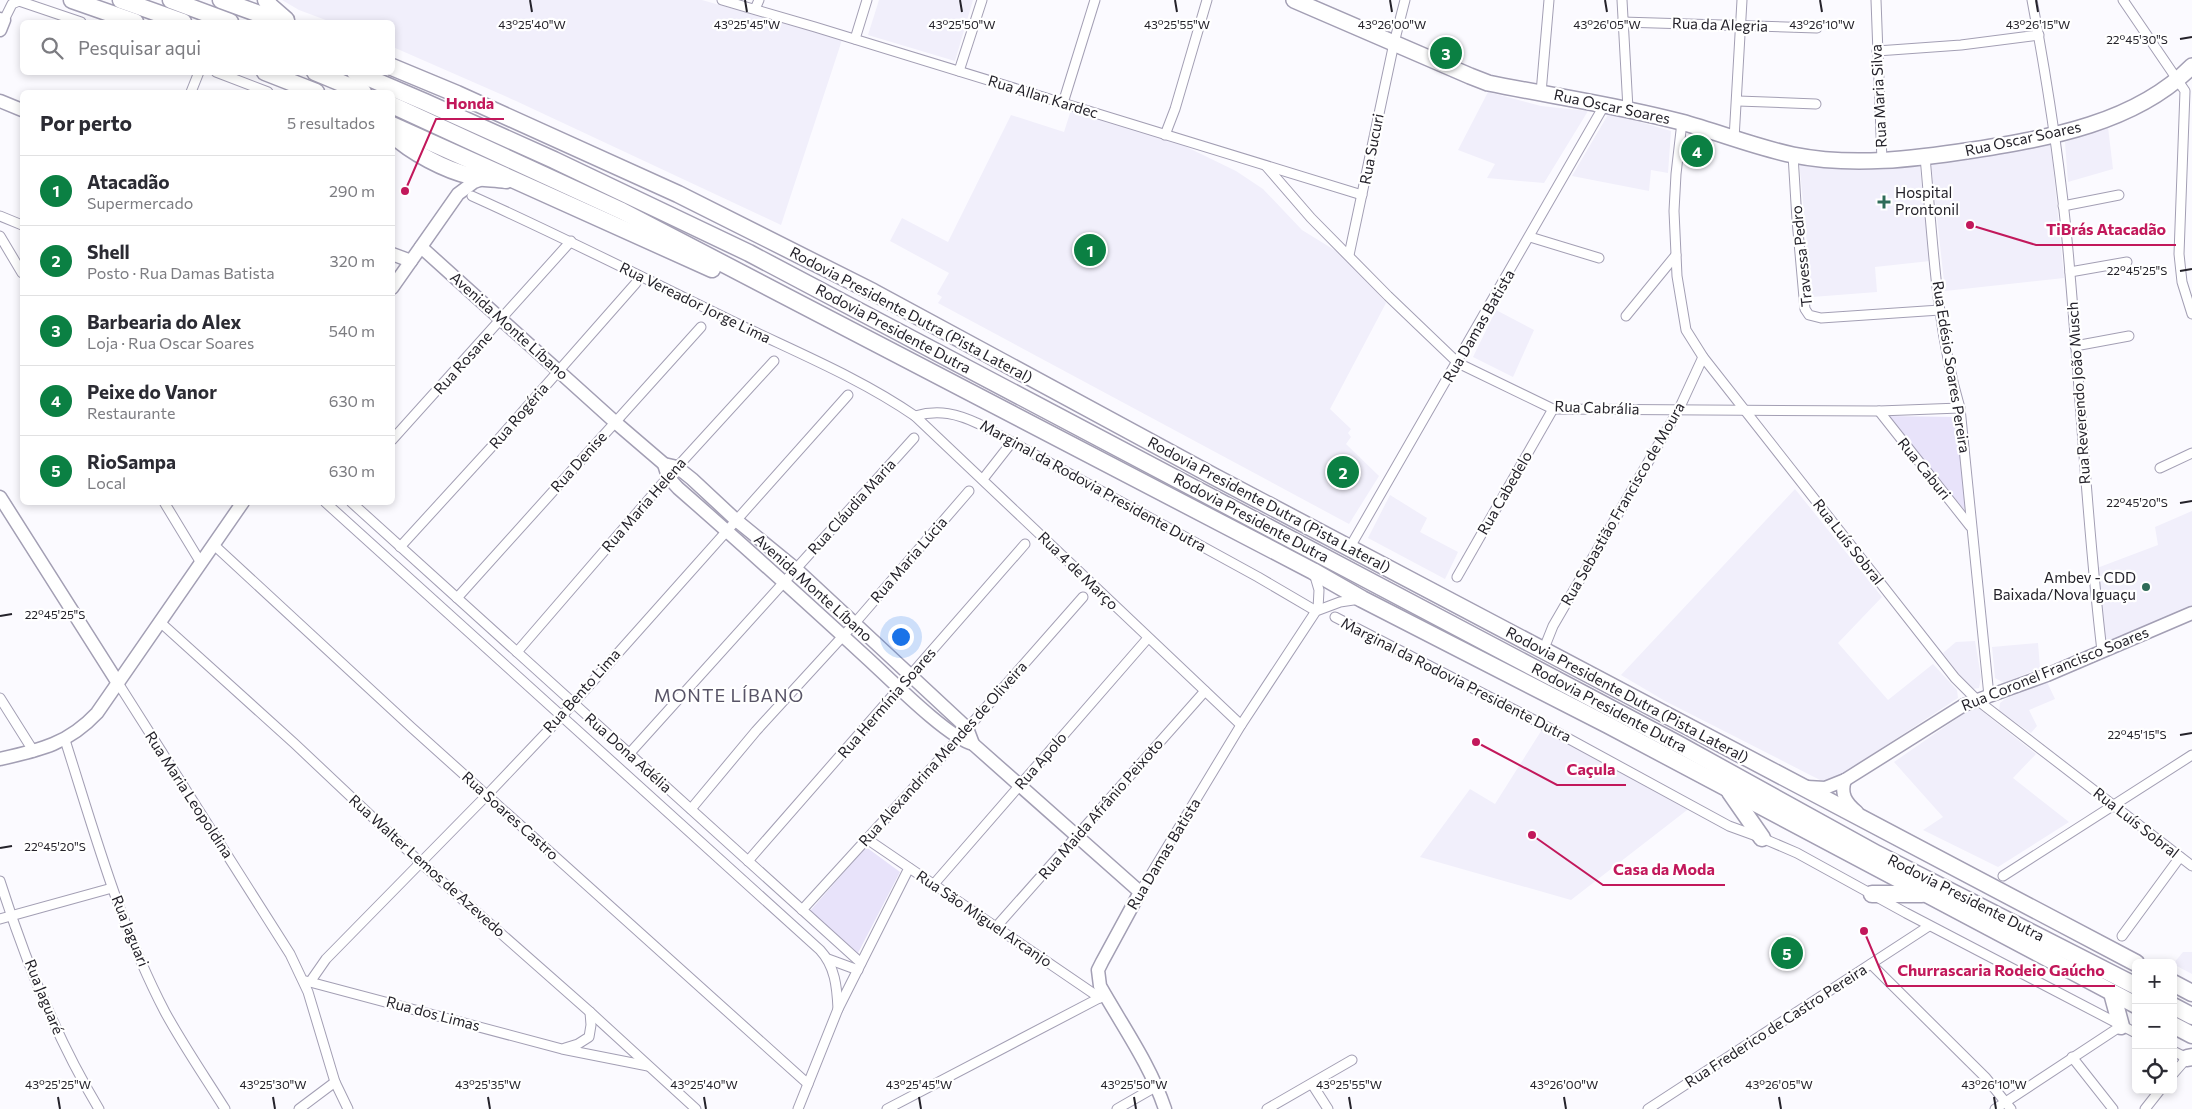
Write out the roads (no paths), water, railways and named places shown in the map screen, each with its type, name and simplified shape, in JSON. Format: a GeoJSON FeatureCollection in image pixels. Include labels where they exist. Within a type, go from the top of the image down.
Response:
{"type":"FeatureCollection","features":[{"type":"Feature","properties":{"kind":"highway"},"geometry":{"type":"LineString","coordinates":[[72,0],[129,20]]}},
{"type":"Feature","properties":{"kind":"highway"},"geometry":{"type":"LineString","coordinates":[[121,0],[177,20]]}},
{"type":"Feature","properties":{"kind":"highway"},"geometry":{"type":"LineString","coordinates":[[171,0],[225,20]]}},
{"type":"Feature","properties":{"kind":"highway"},"geometry":{"type":"LineString","coordinates":[[221,0],[276,20]]}},
{"type":"Feature","properties":{"kind":"highway"},"geometry":{"type":"LineString","coordinates":[[266,0],[278,15],[286,20]]}},
{"type":"Feature","properties":{"kind":"highway","name":"Rodovia Presidente Dutra (Pista Lateral)"},"geometry":{"type":"LineString","coordinates":[[395,69],[457,94],[695,203],[873,292],[1129,431],[1543,651],[2132,961]]}},
{"type":"Feature","properties":{"kind":"highway"},"geometry":{"type":"LineString","coordinates":[[273,75],[311,90]]}},
{"type":"Feature","properties":{"kind":"highway"},"geometry":{"type":"LineString","coordinates":[[322,75],[358,90]]}},
{"type":"Feature","properties":{"kind":"highway","name":"Rodovia Presidente Dutra"},"geometry":{"type":"LineString","coordinates":[[362,75],[554,160],[749,253],[1678,744],[1877,854],[2132,984]]}},
{"type":"Feature","properties":{"kind":"highway","name":"Rodovia Presidente Dutra"},"geometry":{"type":"LineString","coordinates":[[395,106],[622,211],[1313,571],[1362,599],[1608,725],[2134,1004]]}},
{"type":"Feature","properties":{"kind":"highway"},"geometry":{"type":"LineString","coordinates":[[395,126],[623,230],[822,315]]}},
{"type":"Feature","properties":{"kind":"highway"},"geometry":{"type":"LineString","coordinates":[[395,136],[417,153],[458,172],[522,183]]}},
{"type":"Feature","properties":{"kind":"highway"},"geometry":{"type":"LineString","coordinates":[[1729,790],[1762,838]]}},
{"type":"Feature","properties":{"kind":"highway"},"geometry":{"type":"LineString","coordinates":[[1872,894],[1926,894]]}},
{"type":"Feature","properties":{"kind":"highway"},"geometry":{"type":"LineString","coordinates":[[2177,985],[2192,992]]}},
{"type":"Feature","properties":{"kind":"highway"},"geometry":{"type":"LineString","coordinates":[[2112,993],[2128,1029]]}},
{"type":"Feature","properties":{"kind":"highway"},"geometry":{"type":"LineString","coordinates":[[2177,1008],[2192,1016]]}},
{"type":"Feature","properties":{"kind":"highway"},"geometry":{"type":"LineString","coordinates":[[2177,1027],[2192,1035]]}},
{"type":"Feature","properties":{"kind":"main road","name":"Rua Oscar Soares"},"geometry":{"type":"LineString","coordinates":[[1304,2],[1394,44],[1488,82],[1606,104],[1682,122],[1793,155],[1834,160],[1882,162],[1925,157],[2056,135],[2091,124],[2137,105],[2179,80],[2192,66]]}},
{"type":"Feature","properties":{"kind":"street","name":"Rua Allan Kardec"},"geometry":{"type":"LineString","coordinates":[[722,0],[1362,195]]}},
{"type":"Feature","properties":{"kind":"street"},"geometry":{"type":"LineString","coordinates":[[755,10],[759,0]]}},
{"type":"Feature","properties":{"kind":"street"},"geometry":{"type":"LineString","coordinates":[[855,39],[867,0]]}},
{"type":"Feature","properties":{"kind":"street"},"geometry":{"type":"LineString","coordinates":[[960,71],[982,0]]}},
{"type":"Feature","properties":{"kind":"street"},"geometry":{"type":"LineString","coordinates":[[1062,103],[1096,0]]}},
{"type":"Feature","properties":{"kind":"street"},"geometry":{"type":"LineString","coordinates":[[1165,135],[1175,109],[1206,0]]}},
{"type":"Feature","properties":{"kind":"street","name":"Rua Sucuri"},"geometry":{"type":"LineString","coordinates":[[1349,255],[1405,0]]}},
{"type":"Feature","properties":{"kind":"street"},"geometry":{"type":"LineString","coordinates":[[1541,93],[1548,0]]}},
{"type":"Feature","properties":{"kind":"street"},"geometry":{"type":"LineString","coordinates":[[1622,0],[1628,109]]}},
{"type":"Feature","properties":{"kind":"street"},"geometry":{"type":"LineString","coordinates":[[1734,139],[1738,101],[1742,0]]}},
{"type":"Feature","properties":{"kind":"street","name":"Rua Maria Silva"},"geometry":{"type":"LineString","coordinates":[[1876,0],[1882,162]]}},
{"type":"Feature","properties":{"kind":"street","name":"Rua Reverendo João Musch"},"geometry":{"type":"LineString","coordinates":[[2032,0],[2056,135],[2070,272],[2082,444],[2102,651]]}},
{"type":"Feature","properties":{"kind":"street"},"geometry":{"type":"LineString","coordinates":[[2123,0],[2179,80],[2189,100],[2179,254],[2182,282],[2192,314]]}},
{"type":"Feature","properties":{"kind":"street"},"geometry":{"type":"LineString","coordinates":[[1,23],[12,4],[19,1],[75,20]]}},
{"type":"Feature","properties":{"kind":"street","name":"Rua da Alegria"},"geometry":{"type":"LineString","coordinates":[[1622,22],[1817,28]]}},
{"type":"Feature","properties":{"kind":"street"},"geometry":{"type":"LineString","coordinates":[[1877,51],[1960,45],[2039,35]]}},
{"type":"Feature","properties":{"kind":"street"},"geometry":{"type":"LineString","coordinates":[[192,90],[198,75]]}},
{"type":"Feature","properties":{"kind":"street"},"geometry":{"type":"LineString","coordinates":[[224,75],[263,90]]}},
{"type":"Feature","properties":{"kind":"street"},"geometry":{"type":"LineString","coordinates":[[0,101],[20,109]]}},
{"type":"Feature","properties":{"kind":"street"},"geometry":{"type":"LineString","coordinates":[[1738,101],[1816,104]]}},
{"type":"Feature","properties":{"kind":"street","name":"Rua Damas Batista"},"geometry":{"type":"LineString","coordinates":[[1350,547],[1606,104]]}},
{"type":"Feature","properties":{"kind":"street","name":"Rua Luís Sobral"},"geometry":{"type":"LineString","coordinates":[[1682,122],[1676,174],[1676,255],[1686,330],[1703,357],[1949,670],[2114,806],[2192,866]]}},
{"type":"Feature","properties":{"kind":"street"},"geometry":{"type":"LineString","coordinates":[[395,144],[417,153]]}},
{"type":"Feature","properties":{"kind":"street","name":"Travessa Pedro"},"geometry":{"type":"LineString","coordinates":[[1793,155],[1805,309],[1809,315],[1822,318],[1940,310]]}},
{"type":"Feature","properties":{"kind":"street","name":"Rua Edésio Soares Pereira"},"geometry":{"type":"LineString","coordinates":[[1925,157],[1940,310],[1949,366],[1960,408],[1970,527],[1974,548],[1983,698]]}},
{"type":"Feature","properties":{"kind":"street","name":"Rua Cabrália"},"geometry":{"type":"LineString","coordinates":[[1266,166],[1311,218],[1458,363],[1553,409],[1878,411],[1960,408]]}},
{"type":"Feature","properties":{"kind":"street"},"geometry":{"type":"LineString","coordinates":[[458,172],[461,182],[458,194]]}},
{"type":"Feature","properties":{"kind":"street"},"geometry":{"type":"LineString","coordinates":[[395,284],[458,194],[474,182],[485,178]]}},
{"type":"Feature","properties":{"kind":"street"},"geometry":{"type":"LineString","coordinates":[[2063,206],[2119,195]]}},
{"type":"Feature","properties":{"kind":"street","name":"Rua Vereador Jorge Lima"},"geometry":{"type":"LineString","coordinates":[[472,196],[571,241],[863,386],[915,416]]}},
{"type":"Feature","properties":{"kind":"street"},"geometry":{"type":"LineString","coordinates":[[0,216],[20,224]]}},
{"type":"Feature","properties":{"kind":"street"},"geometry":{"type":"LineString","coordinates":[[0,236],[20,270]]}},
{"type":"Feature","properties":{"kind":"street"},"geometry":{"type":"LineString","coordinates":[[1530,237],[1598,258]]}},
{"type":"Feature","properties":{"kind":"street","name":"Rua Rosane"},"geometry":{"type":"LineString","coordinates":[[395,437],[502,320],[571,241]]}},
{"type":"Feature","properties":{"kind":"street","name":"Avenida Monte Líbano"},"geometry":{"type":"LineString","coordinates":[[421,247],[614,422],[671,466],[796,569],[911,676],[973,744],[1140,892]]}},
{"type":"Feature","properties":{"kind":"street"},"geometry":{"type":"LineString","coordinates":[[395,255],[411,261]]}},
{"type":"Feature","properties":{"kind":"street"},"geometry":{"type":"LineString","coordinates":[[1626,316],[1676,255]]}},
{"type":"Feature","properties":{"kind":"street"},"geometry":{"type":"LineString","coordinates":[[2070,272],[2127,262]]}},
{"type":"Feature","properties":{"kind":"street","name":"Rua Rogéria"},"geometry":{"type":"LineString","coordinates":[[400,546],[496,442],[636,283]]}},
{"type":"Feature","properties":{"kind":"street","name":"Rua Denise"},"geometry":{"type":"LineString","coordinates":[[457,598],[701,327]]}},
{"type":"Feature","properties":{"kind":"street"},"geometry":{"type":"LineString","coordinates":[[2075,346],[2130,336]]}},
{"type":"Feature","properties":{"kind":"street","name":"Rua Sebastião Francisco de Moura"},"geometry":{"type":"LineString","coordinates":[[1543,651],[1553,626],[1679,409],[1703,357]]}},
{"type":"Feature","properties":{"kind":"street","name":"Rua Maria Helena"},"geometry":{"type":"LineString","coordinates":[[671,466],[774,361]]}},
{"type":"Feature","properties":{"kind":"street","name":"Rua Bento Lima"},"geometry":{"type":"LineString","coordinates":[[306,981],[561,717],[848,395]]}},
{"type":"Feature","properties":{"kind":"street","name":"Rua Cabedelo"},"geometry":{"type":"LineString","coordinates":[[1457,577],[1553,409]]}},
{"type":"Feature","properties":{"kind":"street","name":"Rua Caburi"},"geometry":{"type":"LineString","coordinates":[[1878,411],[1970,527]]}},
{"type":"Feature","properties":{"kind":"street","name":"Marginal da Rodovia Presidente Dutra"},"geometry":{"type":"LineString","coordinates":[[915,416],[935,412],[951,413],[971,420],[1317,610]]}},
{"type":"Feature","properties":{"kind":"street","name":"Rua 4 de Março"},"geometry":{"type":"LineString","coordinates":[[915,416],[1241,725]]}},
{"type":"Feature","properties":{"kind":"street","name":"Rua Cláudia Maria"},"geometry":{"type":"LineString","coordinates":[[629,754],[914,438]]}},
{"type":"Feature","properties":{"kind":"street"},"geometry":{"type":"LineString","coordinates":[[983,480],[1012,442]]}},
{"type":"Feature","properties":{"kind":"street"},"geometry":{"type":"LineString","coordinates":[[2160,468],[2192,453]]}},
{"type":"Feature","properties":{"kind":"street"},"geometry":{"type":"LineString","coordinates":[[668,477],[671,466]]}},
{"type":"Feature","properties":{"kind":"street","name":"Avenida Monte Líbano"},"geometry":{"type":"LineString","coordinates":[[668,477],[900,688],[963,733]]}},
{"type":"Feature","properties":{"kind":"street","name":"Rua Maria Helena"},"geometry":{"type":"LineString","coordinates":[[517,652],[668,477]]}},
{"type":"Feature","properties":{"kind":"street","name":"Rua Maria Lúcia"},"geometry":{"type":"LineString","coordinates":[[691,809],[756,731],[854,624],[969,491]]}},
{"type":"Feature","properties":{"kind":"street","name":"Rua Maria Leopoldina"},"geometry":{"type":"LineString","coordinates":[[0,497],[306,981],[335,1082],[348,1109]]}},
{"type":"Feature","properties":{"kind":"street"},"geometry":{"type":"LineString","coordinates":[[166,505],[202,563]]}},
{"type":"Feature","properties":{"kind":"street"},"geometry":{"type":"LineString","coordinates":[[0,759],[34,752],[66,740],[84,727],[97,713],[241,505]]}},
{"type":"Feature","properties":{"kind":"street","name":"Rua Dona Adélia"},"geometry":{"type":"LineString","coordinates":[[329,505],[828,959],[859,966]]}},
{"type":"Feature","properties":{"kind":"street","name":"Rua Dona Adélia"},"geometry":{"type":"LineString","coordinates":[[354,505],[802,910],[859,966]]}},
{"type":"Feature","properties":{"kind":"street","name":"Rua Hermínia Soares"},"geometry":{"type":"LineString","coordinates":[[748,861],[1026,544]]}},
{"type":"Feature","properties":{"kind":"street","name":"Rua Soares Castro"},"geometry":{"type":"LineString","coordinates":[[214,545],[487,795],[808,1084]]}},
{"type":"Feature","properties":{"kind":"street"},"geometry":{"type":"LineString","coordinates":[[1313,571],[1319,590],[1317,610],[1340,602],[1362,599]]}},
{"type":"Feature","properties":{"kind":"street","name":"Rua Alexandrina Mendes de Oliveira"},"geometry":{"type":"LineString","coordinates":[[802,910],[963,733],[1083,597]]}},
{"type":"Feature","properties":{"kind":"street","name":"Rua Damas Batista"},"geometry":{"type":"LineString","coordinates":[[1165,1109],[1157,1086],[1136,1044],[1103,996],[1098,982],[1098,970],[1140,892],[1241,725],[1317,610]]}},
{"type":"Feature","properties":{"kind":"street","name":"Rua Coronel Francisco Soares"},"geometry":{"type":"LineString","coordinates":[[1802,787],[1825,788],[1845,780],[1957,708],[2192,613]]}},
{"type":"Feature","properties":{"kind":"street","name":"Marginal da Rodovia Presidente Dutra"},"geometry":{"type":"LineString","coordinates":[[1335,617],[1538,722],[1729,826],[1797,853],[1929,926],[2128,1029]]}},
{"type":"Feature","properties":{"kind":"street","name":"Rua Walter Lemos de Azevedo"},"geometry":{"type":"LineString","coordinates":[[160,622],[296,744],[421,863],[590,1012],[696,1109]]}},
{"type":"Feature","properties":{"kind":"street","name":"Rua Apolo"},"geometry":{"type":"LineString","coordinates":[[934,884],[1148,638]]}},
{"type":"Feature","properties":{"kind":"street","name":"Rua Maida Afrânio Peixoto"},"geometry":{"type":"LineString","coordinates":[[996,927],[1205,691]]}},
{"type":"Feature","properties":{"kind":"street"},"geometry":{"type":"LineString","coordinates":[[0,698],[34,752]]}},
{"type":"Feature","properties":{"kind":"street","name":"Rua Jaguari"},"geometry":{"type":"LineString","coordinates":[[66,740],[112,888],[136,949],[166,1013],[225,1109]]}},
{"type":"Feature","properties":{"kind":"street"},"geometry":{"type":"LineString","coordinates":[[2003,876],[2192,756]]}},
{"type":"Feature","properties":{"kind":"street"},"geometry":{"type":"LineString","coordinates":[[1845,780],[1842,790],[1845,800],[1868,822]]}},
{"type":"Feature","properties":{"kind":"street","name":"Rua São Miguel Arcanjo"},"geometry":{"type":"LineString","coordinates":[[867,839],[996,927],[1103,996]]}},
{"type":"Feature","properties":{"kind":"street"},"geometry":{"type":"LineString","coordinates":[[2122,936],[2180,857]]}},
{"type":"Feature","properties":{"kind":"street"},"geometry":{"type":"LineString","coordinates":[[798,1109],[838,1009],[909,868]]}},
{"type":"Feature","properties":{"kind":"street","name":"Rua Jaguaré"},"geometry":{"type":"LineString","coordinates":[[0,881],[11,916],[64,1047],[99,1109]]}},
{"type":"Feature","properties":{"kind":"street"},"geometry":{"type":"LineString","coordinates":[[0,919],[112,888]]}},
{"type":"Feature","properties":{"kind":"street","name":"Rua Frederico de Castro Pereira"},"geometry":{"type":"LineString","coordinates":[[1648,1109],[1929,926]]}},
{"type":"Feature","properties":{"kind":"street"},"geometry":{"type":"LineString","coordinates":[[828,959],[836,984],[838,1009]]}},
{"type":"Feature","properties":{"kind":"street"},"geometry":{"type":"LineString","coordinates":[[1871,964],[1986,1078],[2011,1109]]}},
{"type":"Feature","properties":{"kind":"street","name":"Rua dos Limas"},"geometry":{"type":"LineString","coordinates":[[306,981],[562,1049],[648,1066]]}},
{"type":"Feature","properties":{"kind":"street"},"geometry":{"type":"LineString","coordinates":[[887,1109],[1103,996]]}},
{"type":"Feature","properties":{"kind":"street"},"geometry":{"type":"LineString","coordinates":[[562,1049],[578,1044],[589,1037],[591,1025],[590,1012]]}},
{"type":"Feature","properties":{"kind":"street"},"geometry":{"type":"LineString","coordinates":[[1995,1109],[2072,1057],[2128,1029]]}},
{"type":"Feature","properties":{"kind":"street"},"geometry":{"type":"LineString","coordinates":[[2177,1068],[2186,1056]]}},
{"type":"Feature","properties":{"kind":"street"},"geometry":{"type":"LineString","coordinates":[[2072,1057],[2113,1109]]}},
{"type":"Feature","properties":{"kind":"street"},"geometry":{"type":"LineString","coordinates":[[1267,1109],[1352,1060]]}},
{"type":"Feature","properties":{"kind":"street"},"geometry":{"type":"LineString","coordinates":[[299,1109],[335,1082]]}},
{"type":"Feature","properties":{"kind":"street"},"geometry":{"type":"LineString","coordinates":[[1312,1084],[1328,1109]]}},
{"type":"Feature","properties":{"kind":"street"},"geometry":{"type":"LineString","coordinates":[[1117,1109],[1157,1086]]}},
{"type":"Feature","properties":{"kind":"street"},"geometry":{"type":"LineString","coordinates":[[2145,1109],[2157,1094]]}},
{"type":"Feature","properties":{"kind":"place","name":"Barbearia do Alex"},"geometry":{"type":"Point","coordinates":[1446,53]}},
{"type":"Feature","properties":{"kind":"place","name":"Peixe do Vanor"},"geometry":{"type":"Point","coordinates":[1697,151]}},
{"type":"Feature","properties":{"kind":"place","name":"Honda"},"geometry":{"type":"Point","coordinates":[405,191]}},
{"type":"Feature","properties":{"kind":"place","name":"Hospital Prontonil"},"geometry":{"type":"Point","coordinates":[1884,202]}},
{"type":"Feature","properties":{"kind":"place","name":"TiBrás Atacadão"},"geometry":{"type":"Point","coordinates":[1970,225]}},
{"type":"Feature","properties":{"kind":"place","name":"Atacadão"},"geometry":{"type":"Point","coordinates":[1090,250]}},
{"type":"Feature","properties":{"kind":"place","name":"Shell"},"geometry":{"type":"Point","coordinates":[1343,472]}},
{"type":"Feature","properties":{"kind":"place","name":"Ambev - CDD Baixada/Nova Iguaçu"},"geometry":{"type":"Point","coordinates":[2146,587]}},
{"type":"Feature","properties":{"kind":"place","name":"Caçula"},"geometry":{"type":"Point","coordinates":[1476,742]}},
{"type":"Feature","properties":{"kind":"place","name":"Casa da Moda"},"geometry":{"type":"Point","coordinates":[1532,835]}},
{"type":"Feature","properties":{"kind":"place","name":"Churrascaria Rodeio Gaúcho"},"geometry":{"type":"Point","coordinates":[1864,931]}},
{"type":"Feature","properties":{"kind":"place","name":"RioSampa"},"geometry":{"type":"Point","coordinates":[1787,953]}},
{"type":"Feature","properties":{"kind":"district","name":"MONTE LÍBANO"},"geometry":{"type":"Point","coordinates":[729,696]}}]}
